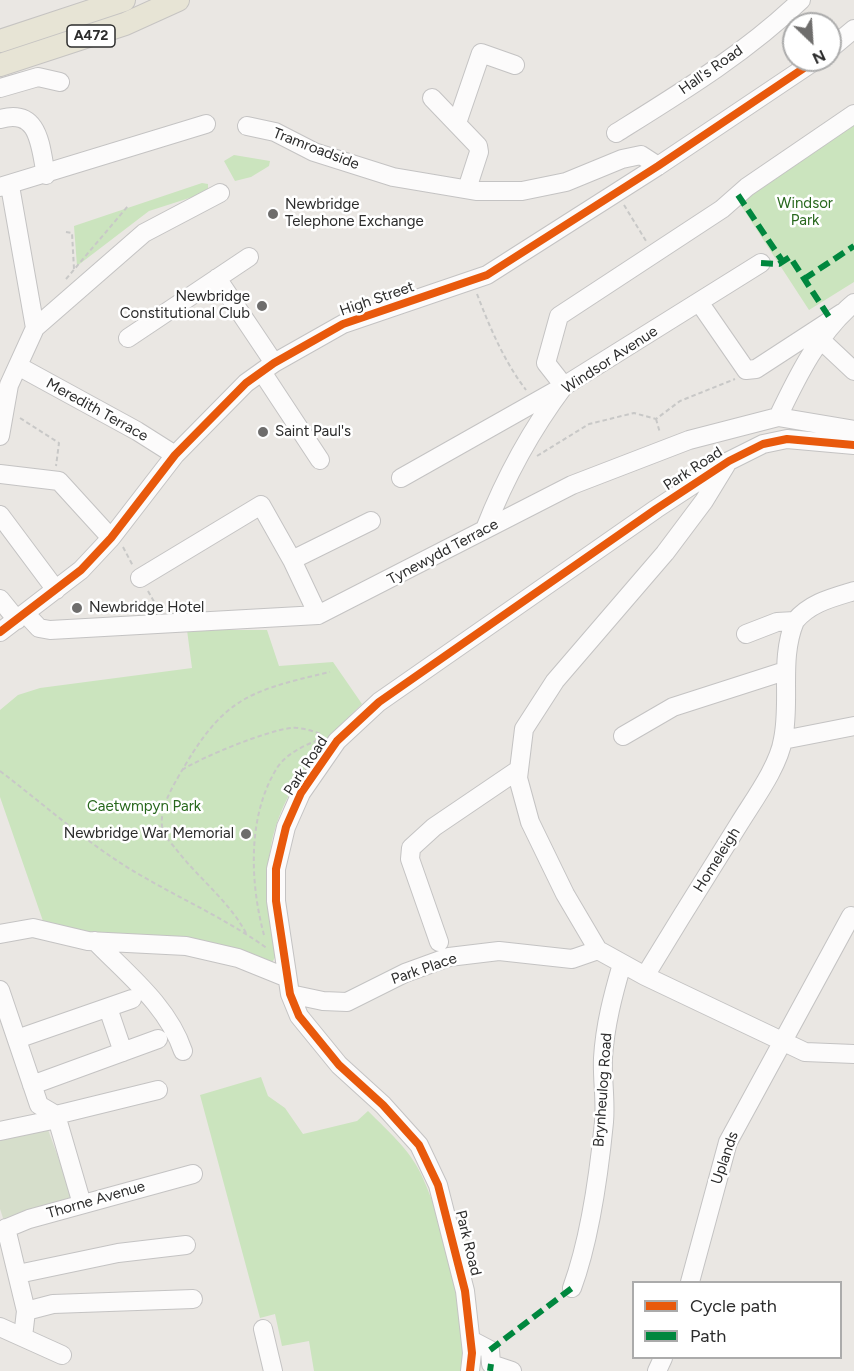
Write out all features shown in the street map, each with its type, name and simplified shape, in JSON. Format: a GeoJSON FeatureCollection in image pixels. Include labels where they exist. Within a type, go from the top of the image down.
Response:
{"type":"FeatureCollection","features":[{"type":"Feature","properties":{"kind":"main road","name":"A472"},"geometry":{"type":"LineString","coordinates":[[0,41],[124,0]]}},
{"type":"Feature","properties":{"kind":"main road","name":"A472"},"geometry":{"type":"LineString","coordinates":[[0,65],[125,24],[178,0]]}},
{"type":"Feature","properties":{"kind":"street","name":"Hall's Road"},"geometry":{"type":"LineString","coordinates":[[616,133],[698,81],[780,20],[801,0]]}},
{"type":"Feature","properties":{"kind":"street"},"geometry":{"type":"LineString","coordinates":[[842,40],[854,29]]}},
{"type":"Feature","properties":{"kind":"street"},"geometry":{"type":"LineString","coordinates":[[457,123],[481,53],[515,65]]}},
{"type":"Feature","properties":{"kind":"street","name":"High Street"},"geometry":{"type":"LineString","coordinates":[[0,632],[81,570],[111,538],[176,455],[246,383],[268,367],[343,324],[487,276],[617,193],[798,72]]}},
{"type":"Feature","properties":{"kind":"street"},"geometry":{"type":"LineString","coordinates":[[0,88],[38,77],[60,82]]}},
{"type":"Feature","properties":{"kind":"street"},"geometry":{"type":"LineString","coordinates":[[432,98],[474,140],[479,152],[467,189]]}},
{"type":"Feature","properties":{"kind":"street"},"geometry":{"type":"LineString","coordinates":[[401,478],[564,386],[546,363],[559,316],[722,209],[747,188],[854,114]]}},
{"type":"Feature","properties":{"kind":"street"},"geometry":{"type":"LineString","coordinates":[[0,119],[13,115],[30,122],[36,130],[46,175]]}},
{"type":"Feature","properties":{"kind":"street"},"geometry":{"type":"LineString","coordinates":[[35,328],[5,186],[206,124]]}},
{"type":"Feature","properties":{"kind":"street","name":"Tramroadside"},"geometry":{"type":"LineString","coordinates":[[247,126],[275,132],[314,152],[393,177],[467,189],[522,191],[566,182],[622,159],[641,155],[658,166]]}},
{"type":"Feature","properties":{"kind":"street"},"geometry":{"type":"LineString","coordinates":[[0,436],[5,408],[4,382],[18,366],[35,328],[144,233],[220,193]]}},
{"type":"Feature","properties":{"kind":"street"},"geometry":{"type":"LineString","coordinates":[[128,338],[249,257]]}},
{"type":"Feature","properties":{"kind":"street","name":"Windsor Avenue"},"geometry":{"type":"LineString","coordinates":[[485,529],[509,474],[543,413],[564,386],[761,263]]}},
{"type":"Feature","properties":{"kind":"street"},"geometry":{"type":"LineString","coordinates":[[217,278],[320,460]]}},
{"type":"Feature","properties":{"kind":"street"},"geometry":{"type":"LineString","coordinates":[[699,302],[746,370],[756,369],[848,308]]}},
{"type":"Feature","properties":{"kind":"street"},"geometry":{"type":"LineString","coordinates":[[778,417],[799,373],[848,308]]}},
{"type":"Feature","properties":{"kind":"street"},"geometry":{"type":"LineString","coordinates":[[822,341],[854,371]]}},
{"type":"Feature","properties":{"kind":"street","name":"Meredith Terrace"},"geometry":{"type":"LineString","coordinates":[[18,366],[137,430],[176,455]]}},
{"type":"Feature","properties":{"kind":"street","name":"Tynewydd Terrace"},"geometry":{"type":"LineString","coordinates":[[0,599],[21,616],[44,630],[318,615],[335,609],[572,485],[689,440],[778,417],[854,430]]}},
{"type":"Feature","properties":{"kind":"street","name":"Park Road"},"geometry":{"type":"LineString","coordinates":[[470,1371],[471,1340],[465,1291],[453,1236],[438,1185],[419,1145],[383,1105],[339,1065],[299,1016],[286,977],[276,901],[276,869],[286,827],[301,793],[337,741],[379,702],[729,460],[763,444],[787,439],[854,445]]}},
{"type":"Feature","properties":{"kind":"street"},"geometry":{"type":"LineString","coordinates":[[729,460],[704,501],[665,553],[555,681],[524,729],[518,770],[530,822],[565,894],[598,951],[804,1052],[854,1054]]}},
{"type":"Feature","properties":{"kind":"street"},"geometry":{"type":"LineString","coordinates":[[0,474],[59,481],[111,538]]}},
{"type":"Feature","properties":{"kind":"street"},"geometry":{"type":"LineString","coordinates":[[140,578],[261,505],[292,560],[318,615]]}},
{"type":"Feature","properties":{"kind":"street"},"geometry":{"type":"LineString","coordinates":[[0,515],[56,590]]}},
{"type":"Feature","properties":{"kind":"street"},"geometry":{"type":"LineString","coordinates":[[292,560],[371,521]]}},
{"type":"Feature","properties":{"kind":"street"},"geometry":{"type":"LineString","coordinates":[[746,634],[777,621],[795,621],[804,610],[854,591]]}},
{"type":"Feature","properties":{"kind":"street","name":"Homeleigh"},"geometry":{"type":"LineString","coordinates":[[645,976],[770,771],[783,740],[785,671],[790,633],[795,621]]}},
{"type":"Feature","properties":{"kind":"street"},"geometry":{"type":"LineString","coordinates":[[623,735],[673,707],[785,671]]}},
{"type":"Feature","properties":{"kind":"street"},"geometry":{"type":"LineString","coordinates":[[783,740],[854,726]]}},
{"type":"Feature","properties":{"kind":"street","name":"Park Place"},"geometry":{"type":"LineString","coordinates":[[439,942],[411,859],[411,848],[434,827],[518,770]]}},
{"type":"Feature","properties":{"kind":"street","name":"Uplands"},"geometry":{"type":"LineString","coordinates":[[690,1281],[728,1142],[780,1042],[851,915]]}},
{"type":"Feature","properties":{"kind":"street","name":"Park Place"},"geometry":{"type":"LineString","coordinates":[[0,934],[33,928],[95,941],[186,946],[238,957],[286,977],[323,1001],[347,1002],[405,973],[449,957],[499,951],[572,959],[598,951]]}},
{"type":"Feature","properties":{"kind":"street"},"geometry":{"type":"LineString","coordinates":[[95,941],[151,998],[177,1035],[183,1051]]}},
{"type":"Feature","properties":{"kind":"street","name":"Brynheulog Road"},"geometry":{"type":"LineString","coordinates":[[572,1288],[580,1260],[599,1159],[604,1120],[603,1057],[610,1006],[622,964]]}},
{"type":"Feature","properties":{"kind":"street"},"geometry":{"type":"LineString","coordinates":[[0,990],[39,1105],[57,1117],[82,1204]]}},
{"type":"Feature","properties":{"kind":"street"},"geometry":{"type":"LineString","coordinates":[[17,1039],[132,999]]}},
{"type":"Feature","properties":{"kind":"street"},"geometry":{"type":"LineString","coordinates":[[108,1008],[123,1052]]}},
{"type":"Feature","properties":{"kind":"street"},"geometry":{"type":"LineString","coordinates":[[32,1085],[158,1039]]}},
{"type":"Feature","properties":{"kind":"street"},"geometry":{"type":"LineString","coordinates":[[0,1131],[158,1090]]}},
{"type":"Feature","properties":{"kind":"street","name":"Thorne Avenue"},"geometry":{"type":"LineString","coordinates":[[3,1229],[82,1204],[193,1174]]}},
{"type":"Feature","properties":{"kind":"street"},"geometry":{"type":"LineString","coordinates":[[3,1229],[18,1274],[26,1311],[23,1337]]}},
{"type":"Feature","properties":{"kind":"street"},"geometry":{"type":"LineString","coordinates":[[18,1274],[118,1253],[186,1245]]}},
{"type":"Feature","properties":{"kind":"street"},"geometry":{"type":"LineString","coordinates":[[26,1311],[53,1304],[194,1299]]}},
{"type":"Feature","properties":{"kind":"street"},"geometry":{"type":"LineString","coordinates":[[0,1326],[63,1355]]}},
{"type":"Feature","properties":{"kind":"street"},"geometry":{"type":"LineString","coordinates":[[263,1329],[273,1371]]}},
{"type":"Feature","properties":{"kind":"street"},"geometry":{"type":"LineString","coordinates":[[471,1340],[490,1350],[491,1364],[512,1371]]}},
{"type":"Feature","properties":{"kind":"path"},"geometry":{"type":"LineString","coordinates":[[617,193],[654,254]]}},
{"type":"Feature","properties":{"kind":"path"},"geometry":{"type":"LineString","coordinates":[[68,299],[61,285],[128,206]]}},
{"type":"Feature","properties":{"kind":"path"},"geometry":{"type":"LineString","coordinates":[[66,232],[72,233],[74,269]]}},
{"type":"Feature","properties":{"kind":"path"},"geometry":{"type":"LineString","coordinates":[[472,280],[490,328],[513,372],[536,401]]}},
{"type":"Feature","properties":{"kind":"path"},"geometry":{"type":"LineString","coordinates":[[509,474],[589,424],[634,413],[656,419],[680,401],[756,369]]}},
{"type":"Feature","properties":{"kind":"path"},"geometry":{"type":"LineString","coordinates":[[5,408],[59,443],[54,480]]}},
{"type":"Feature","properties":{"kind":"path"},"geometry":{"type":"LineString","coordinates":[[286,977],[246,933],[236,914],[217,897],[164,832],[161,817],[171,790],[209,727],[237,702],[276,684],[330,672]]}},
{"type":"Feature","properties":{"kind":"path"},"geometry":{"type":"LineString","coordinates":[[182,770],[194,762],[270,733],[293,728],[315,732],[337,741]]}},
{"type":"Feature","properties":{"kind":"path"},"geometry":{"type":"LineString","coordinates":[[0,771],[91,842],[139,874],[246,933]]}},
{"type":"Feature","properties":{"kind":"green space","name":"Windsor Park"},"geometry":{"type":"Polygon","coordinates":[[[854,121],[854,282],[809,310],[740,204],[750,191],[854,121]]]}},
{"type":"Feature","properties":{"kind":"green space"},"geometry":{"type":"Polygon","coordinates":[[[234,155],[270,161],[269,166],[251,177],[235,181],[224,161],[234,155]]]}},
{"type":"Feature","properties":{"kind":"green space"},"geometry":{"type":"Polygon","coordinates":[[[202,183],[208,184],[208,192],[149,211],[77,266],[74,226],[202,183]]]}},
{"type":"Feature","properties":{"kind":"green space","name":"Caetwmpyn Park"},"geometry":{"type":"Polygon","coordinates":[[[187,630],[267,630],[279,666],[333,662],[362,704],[328,739],[298,779],[277,824],[271,848],[269,872],[277,954],[270,966],[94,935],[43,921],[0,797],[0,710],[18,695],[40,688],[192,668],[187,630]]]}},
{"type":"Feature","properties":{"kind":"green space"},"geometry":{"type":"Polygon","coordinates":[[[261,1077],[268,1096],[285,1108],[303,1134],[357,1121],[368,1111],[411,1157],[430,1196],[446,1245],[461,1322],[463,1371],[314,1371],[309,1341],[282,1346],[275,1314],[260,1318],[200,1095],[261,1077]]]}},
{"type":"Feature","properties":{"kind":"green space"},"geometry":{"type":"Polygon","coordinates":[[[47,1127],[74,1200],[4,1221],[0,1209],[0,1136],[47,1127]]]}},
{"type":"Feature","properties":{"kind":"marked path"},"geometry":{"type":"LineString","coordinates":[[738,195],[783,262]]}},
{"type":"Feature","properties":{"kind":"marked path"},"geometry":{"type":"LineString","coordinates":[[804,279],[854,246]]}},
{"type":"Feature","properties":{"kind":"marked path"},"geometry":{"type":"LineString","coordinates":[[761,263],[779,264],[790,257],[831,320]]}},
{"type":"Feature","properties":{"kind":"marked path"},"geometry":{"type":"LineString","coordinates":[[490,1350],[572,1288]]}},
{"type":"Feature","properties":{"kind":"marked path"},"geometry":{"type":"LineString","coordinates":[[490,1371],[491,1364]]}},
{"type":"Feature","properties":{"kind":"cycle path"},"geometry":{"type":"LineString","coordinates":[[0,632],[81,570],[111,538],[175,455],[246,383],[274,363],[343,324],[487,275],[658,166],[798,72]]}},
{"type":"Feature","properties":{"kind":"cycle path"},"geometry":{"type":"LineString","coordinates":[[470,1371],[472,1353],[465,1291],[438,1185],[419,1145],[383,1105],[339,1065],[299,1016],[290,994],[276,901],[276,869],[286,827],[301,793],[337,741],[379,702],[656,509],[729,461],[763,444],[787,439],[854,445]]}},
{"type":"Feature","properties":{"kind":"place","name":"Newbridge Telephone Exchange"},"geometry":{"type":"Point","coordinates":[273,214]}},
{"type":"Feature","properties":{"kind":"place","name":"Newbridge Constitutional Club"},"geometry":{"type":"Point","coordinates":[262,306]}},
{"type":"Feature","properties":{"kind":"place","name":"Saint Paul's"},"geometry":{"type":"Point","coordinates":[263,432]}},
{"type":"Feature","properties":{"kind":"place","name":"Newbridge Hotel"},"geometry":{"type":"Point","coordinates":[77,608]}},
{"type":"Feature","properties":{"kind":"place","name":"Newbridge War Memorial"},"geometry":{"type":"Point","coordinates":[246,834]}}]}
